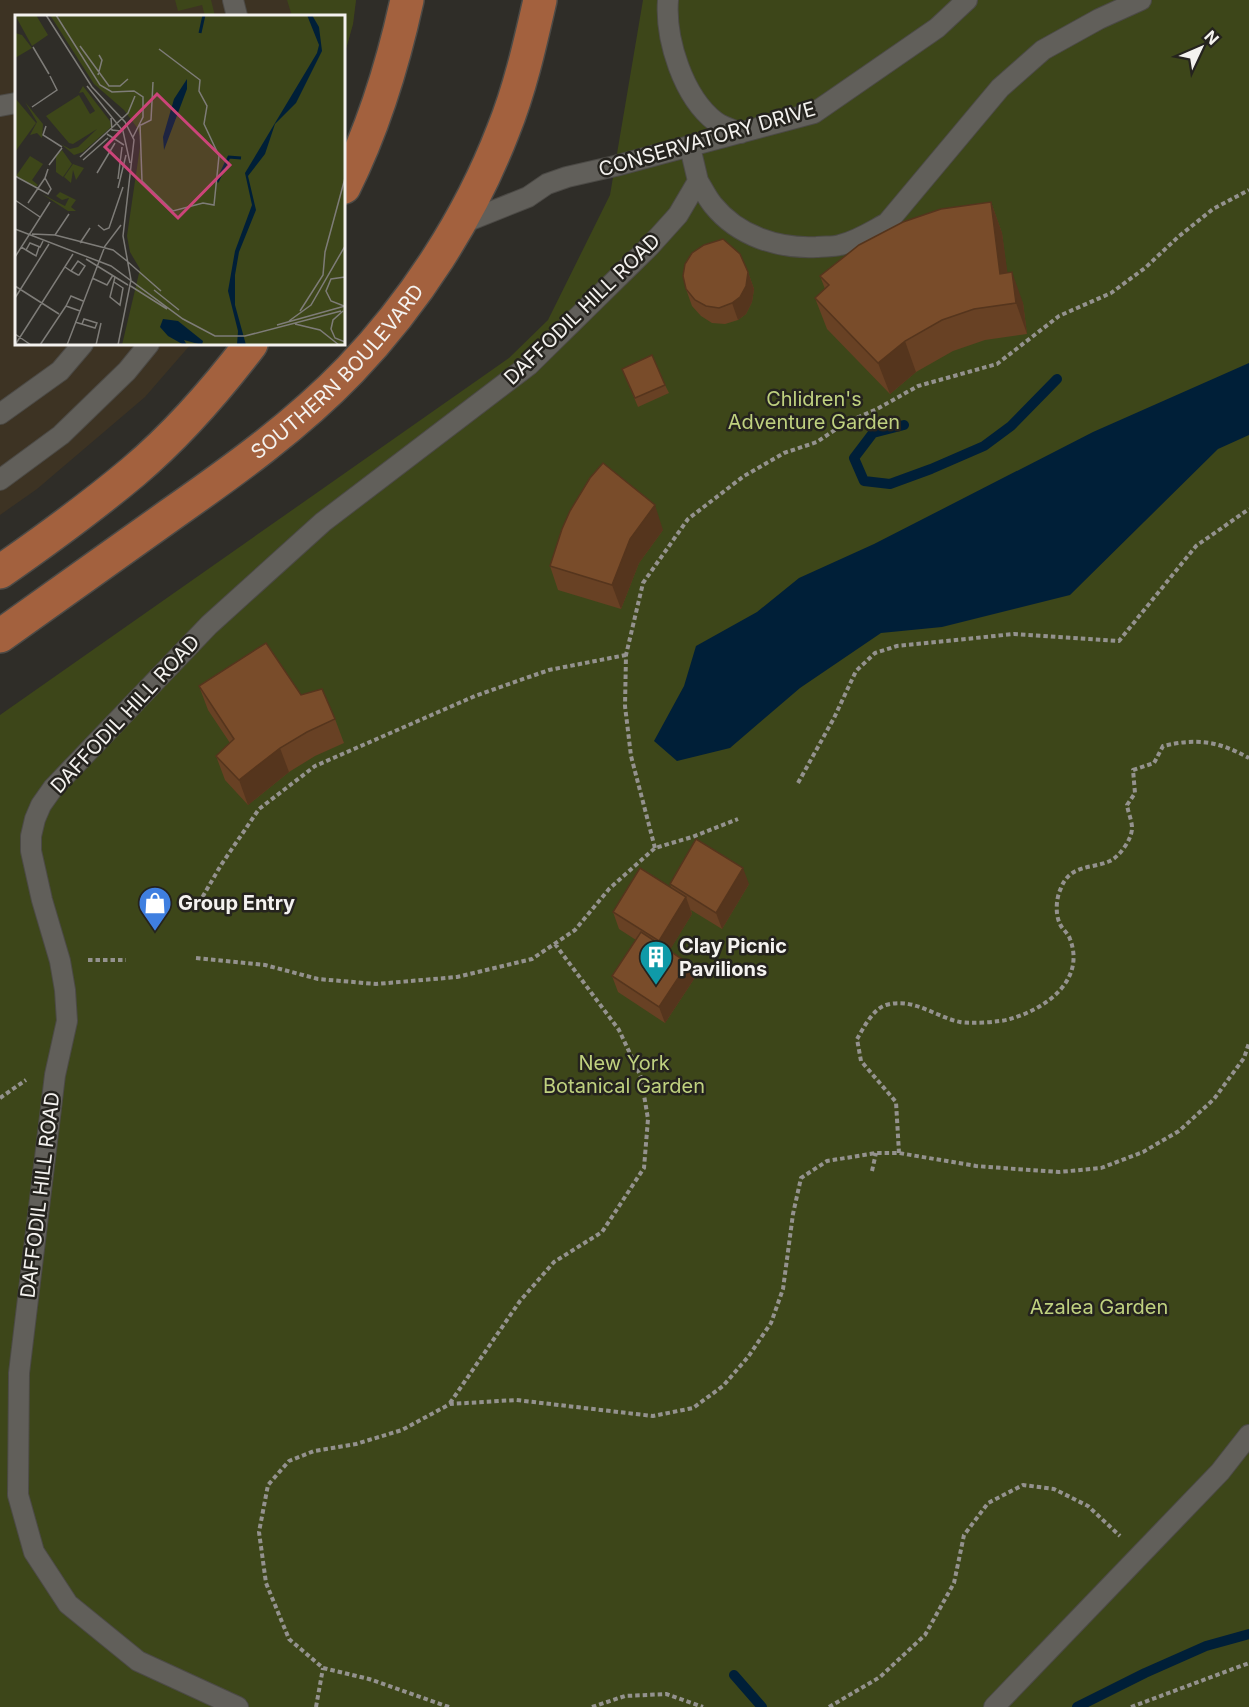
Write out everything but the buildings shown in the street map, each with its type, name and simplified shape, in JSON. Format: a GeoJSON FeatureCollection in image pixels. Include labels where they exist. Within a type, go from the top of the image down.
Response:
{"type":"FeatureCollection","features":[{"type":"Feature","properties":{"kind":"main road"},"geometry":{"type":"LineString","coordinates":[[345,185],[371,124],[404,15],[391,0]]}},
{"type":"Feature","properties":{"kind":"main road","name":"SOUTHERN BOULEVARD"},"geometry":{"type":"LineString","coordinates":[[0,636],[249,459],[350,370],[393,320],[459,225],[503,130],[519,82],[540,0]]}},
{"type":"Feature","properties":{"kind":"main road"},"geometry":{"type":"LineString","coordinates":[[0,572],[51,536],[134,471],[203,402],[250,345]]}},
{"type":"Feature","properties":{"kind":"lane"},"geometry":{"type":"LineString","coordinates":[[233,0],[237,15]]}},
{"type":"Feature","properties":{"kind":"lane"},"geometry":{"type":"LineString","coordinates":[[668,0],[667,19],[676,60],[697,103],[717,123],[741,133]]}},
{"type":"Feature","properties":{"kind":"lane","name":"CONSERVATORY DRIVE"},"geometry":{"type":"LineString","coordinates":[[459,225],[528,197],[547,184],[567,177],[690,147],[814,113],[937,28],[967,0]]}},
{"type":"Feature","properties":{"kind":"lane"},"geometry":{"type":"LineString","coordinates":[[690,147],[698,181],[713,205],[746,233],[771,243],[803,248],[839,245],[864,236],[887,223],[1000,88],[1043,50],[1099,19],[1141,0]]}},
{"type":"Feature","properties":{"kind":"lane"},"geometry":{"type":"LineString","coordinates":[[0,106],[15,103]]}},
{"type":"Feature","properties":{"kind":"lane","name":"DAFFODIL HILL ROAD"},"geometry":{"type":"LineString","coordinates":[[238,1707],[138,1660],[68,1604],[34,1552],[18,1495],[20,1362],[55,1075],[67,1021],[60,961],[42,900],[31,851],[31,836],[35,819],[41,805],[54,788],[209,625],[323,522],[529,365],[657,238],[678,215],[698,181]]}},
{"type":"Feature","properties":{"kind":"lane"},"geometry":{"type":"LineString","coordinates":[[0,414],[60,371],[82,345]]}},
{"type":"Feature","properties":{"kind":"lane"},"geometry":{"type":"LineString","coordinates":[[0,480],[61,435],[127,370],[148,345]]}},
{"type":"Feature","properties":{"kind":"lane"},"geometry":{"type":"LineString","coordinates":[[994,1707],[1220,1472],[1249,1435]]}},
{"type":"Feature","properties":{"kind":"path"},"geometry":{"type":"LineString","coordinates":[[655,848],[632,756],[625,706],[626,655],[643,583],[688,519],[744,476],[784,453],[817,442],[845,423],[877,409],[918,386],[997,364],[1059,316],[1111,293],[1214,209],[1249,190]]}},
{"type":"Feature","properties":{"kind":"path"},"geometry":{"type":"LineString","coordinates":[[798,783],[834,718],[855,671],[875,653],[897,646],[1014,634],[1119,641],[1196,546],[1249,508]]}},
{"type":"Feature","properties":{"kind":"path"},"geometry":{"type":"LineString","coordinates":[[195,910],[221,865],[259,809],[315,766],[486,692],[549,670],[626,655]]}},
{"type":"Feature","properties":{"kind":"path"},"geometry":{"type":"LineString","coordinates":[[899,1153],[896,1102],[861,1061],[857,1038],[870,1018],[885,1005],[910,1003],[961,1022],[1009,1020],[1046,1003],[1066,986],[1073,961],[1070,939],[1059,922],[1057,904],[1061,886],[1074,872],[1111,860],[1126,845],[1132,829],[1127,805],[1135,793],[1133,770],[1154,763],[1163,746],[1182,741],[1218,744],[1249,758]]}},
{"type":"Feature","properties":{"kind":"path"},"geometry":{"type":"LineString","coordinates":[[196,958],[266,965],[318,979],[376,984],[457,977],[532,959],[575,930],[609,889],[655,848],[692,837],[738,819]]}},
{"type":"Feature","properties":{"kind":"path"},"geometry":{"type":"LineString","coordinates":[[450,1404],[520,1300],[554,1262],[602,1232],[644,1168],[648,1119],[641,1077],[619,1030],[555,944]]}},
{"type":"Feature","properties":{"kind":"path"},"geometry":{"type":"LineString","coordinates":[[60,961],[126,960]]}},
{"type":"Feature","properties":{"kind":"path"},"geometry":{"type":"LineString","coordinates":[[448,1707],[369,1679],[323,1668],[289,1638],[266,1583],[259,1532],[268,1485],[289,1461],[314,1451],[356,1444],[402,1430],[450,1404],[516,1400],[653,1416],[693,1408],[723,1386],[748,1357],[771,1323],[783,1289],[793,1214],[801,1178],[827,1161],[899,1153],[976,1166],[1016,1169],[1059,1172],[1101,1168],[1143,1152],[1179,1131],[1214,1099],[1244,1058],[1249,1043]]}},
{"type":"Feature","properties":{"kind":"path"},"geometry":{"type":"LineString","coordinates":[[872,1171],[876,1154]]}},
{"type":"Feature","properties":{"kind":"path"},"geometry":{"type":"LineString","coordinates":[[829,1707],[880,1677],[925,1635],[954,1584],[964,1535],[988,1503],[1023,1485],[1054,1489],[1088,1506],[1141,1556]]}},
{"type":"Feature","properties":{"kind":"path"},"geometry":{"type":"LineString","coordinates":[[1131,1707],[1249,1663]]}},
{"type":"Feature","properties":{"kind":"path"},"geometry":{"type":"LineString","coordinates":[[316,1707],[323,1668]]}},
{"type":"Feature","properties":{"kind":"path"},"geometry":{"type":"LineString","coordinates":[[591,1707],[625,1696],[666,1694],[703,1707]]}},
{"type":"Feature","properties":{"kind":"shaded area"},"geometry":{"type":"Polygon","coordinates":[[[0,0],[356,0],[353,24],[345,52],[345,15],[15,15],[15,345],[190,345],[145,397],[37,489],[0,515],[0,0]]]}},
{"type":"Feature","properties":{"kind":"green space"},"geometry":{"type":"Polygon","coordinates":[[[175,0],[211,0],[215,15],[205,15],[202,5],[178,11],[175,0]]]}},
{"type":"Feature","properties":{"kind":"green space"},"geometry":{"type":"Polygon","coordinates":[[[287,0],[356,0],[353,24],[345,52],[345,15],[292,15],[287,0]]]}},
{"type":"Feature","properties":{"kind":"green space","name":"New York Botanical Garden"},"geometry":{"type":"Polygon","coordinates":[[[643,0],[1249,0],[1249,1707],[0,1707],[0,715],[509,358],[548,320],[610,195],[643,0]]]}},
{"type":"Feature","properties":{"kind":"water"},"geometry":{"type":"Polygon","coordinates":[[[1249,363],[1249,435],[1218,449],[1070,595],[942,627],[881,633],[800,688],[730,748],[677,761],[654,741],[684,686],[696,646],[757,612],[799,578],[874,544],[1093,432],[1249,363]]]}},
{"type":"Feature","properties":{"kind":"waterway"},"geometry":{"type":"LineString","coordinates":[[904,425],[873,433],[854,458],[864,481],[890,484],[984,446],[1011,426],[1057,379]]}},
{"type":"Feature","properties":{"kind":"waterway"},"geometry":{"type":"LineString","coordinates":[[1077,1707],[1206,1646],[1249,1634]]}},
{"type":"Feature","properties":{"kind":"waterway"},"geometry":{"type":"LineString","coordinates":[[734,1675],[762,1707]]}},
{"type":"Feature","properties":{"kind":"place","name":"Group Entry"},"geometry":{"type":"Point","coordinates":[155,932]}},
{"type":"Feature","properties":{"kind":"place","name":"Clay Picnic Pavilions"},"geometry":{"type":"Point","coordinates":[656,986]}},
{"type":"Feature","properties":{"kind":"park label","name":"Chlidren's Adventure Garden"},"geometry":{"type":"Point","coordinates":[814,410]}},
{"type":"Feature","properties":{"kind":"park label","name":"Azalea Garden"},"geometry":{"type":"Point","coordinates":[1099,1307]}}]}
